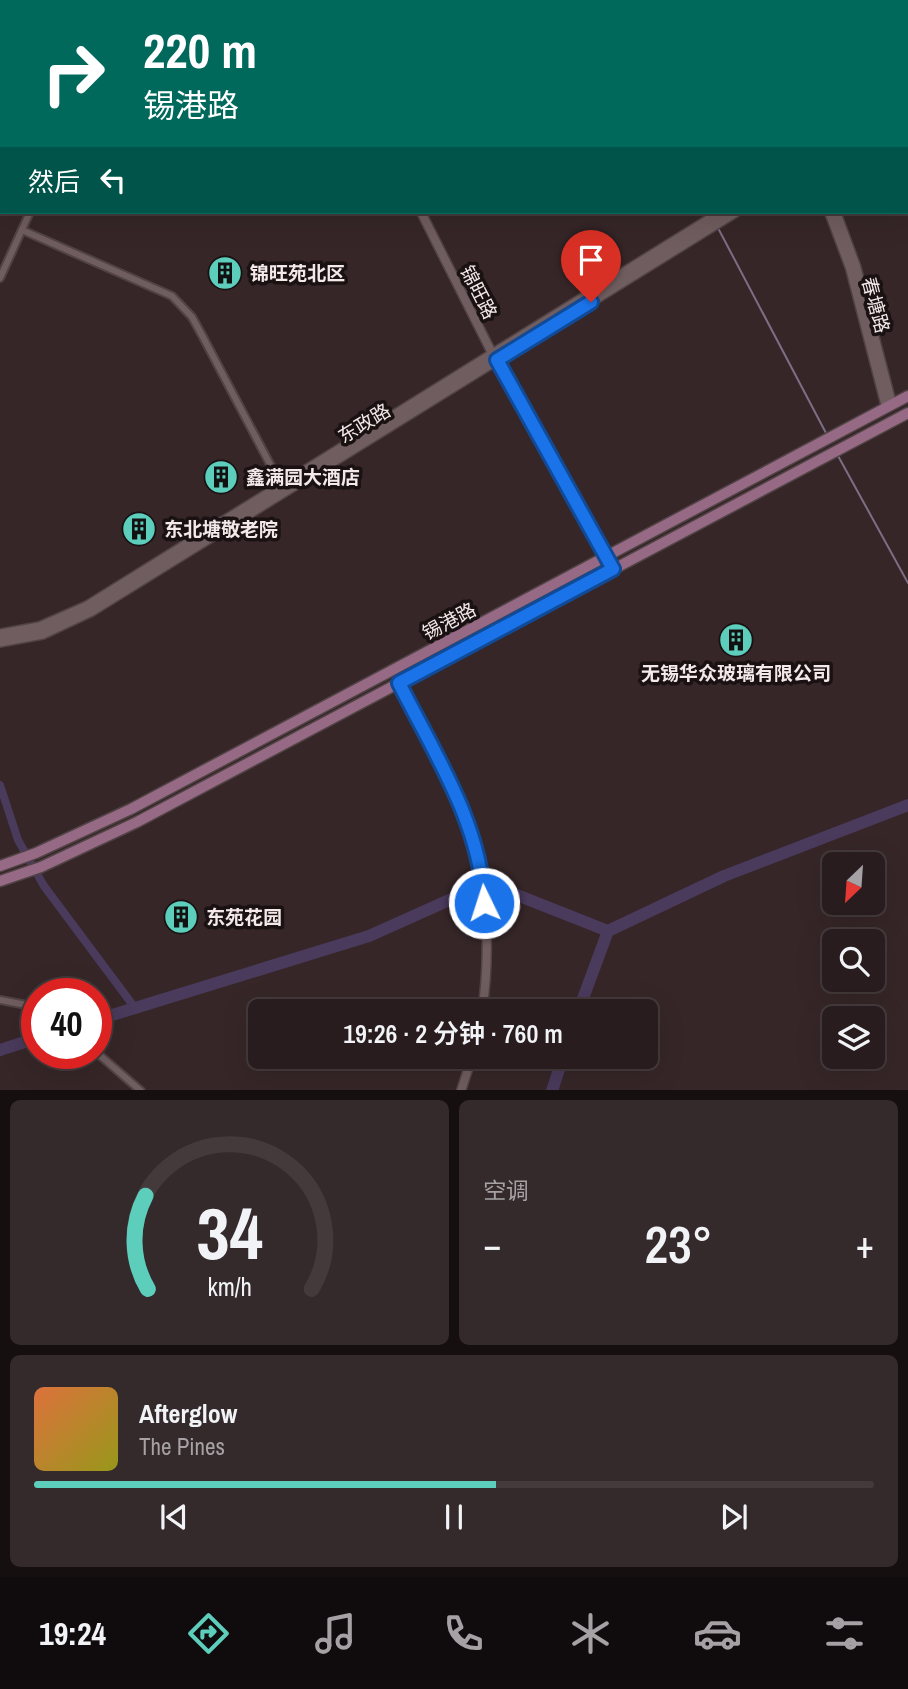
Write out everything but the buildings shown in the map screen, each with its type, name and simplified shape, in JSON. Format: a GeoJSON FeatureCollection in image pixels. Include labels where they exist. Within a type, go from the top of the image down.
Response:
{"type":"FeatureCollection","features":[{"type":"Feature","properties":{"kind":"main road","name":"东政路"},"geometry":{"type":"LineString","coordinates":[[0,634],[39,626],[87,606],[283,488],[715,219]]}},
{"type":"Feature","properties":{"kind":"main road","name":"锡港路"},"geometry":{"type":"LineString","coordinates":[[0,866],[36,853],[131,810],[908,396]]}},
{"type":"Feature","properties":{"kind":"main road","name":"锡港路"},"geometry":{"type":"LineString","coordinates":[[0,881],[41,867],[137,822],[908,413]]}},
{"type":"Feature","properties":{"kind":"main road","name":"东政路"},"geometry":{"type":"LineString","coordinates":[[0,642],[43,634],[92,611],[283,488]]}},
{"type":"Feature","properties":{"kind":"street"},"geometry":{"type":"LineString","coordinates":[[0,278],[29,214]]}},
{"type":"Feature","properties":{"kind":"street","name":"锦旺路"},"geometry":{"type":"LineString","coordinates":[[422,214],[494,357],[613,569]]}},
{"type":"Feature","properties":{"kind":"street","name":"春塘路"},"geometry":{"type":"LineString","coordinates":[[830,214],[850,268],[889,406]]}},
{"type":"Feature","properties":{"kind":"street","name":"春塘路"},"geometry":{"type":"LineString","coordinates":[[837,214],[856,266],[889,406]]}},
{"type":"Feature","properties":{"kind":"street"},"geometry":{"type":"LineString","coordinates":[[22,230],[172,296],[192,317],[204,337],[283,488]]}},
{"type":"Feature","properties":{"kind":"street"},"geometry":{"type":"LineString","coordinates":[[399,683],[466,816],[483,874],[482,999]]}},
{"type":"Feature","properties":{"kind":"street"},"geometry":{"type":"LineString","coordinates":[[0,1000],[21,1004]]}},
{"type":"Feature","properties":{"kind":"street"},"geometry":{"type":"LineString","coordinates":[[112,1066],[141,1090]]}},
{"type":"Feature","properties":{"kind":"street"},"geometry":{"type":"LineString","coordinates":[[461,1090],[468,1069]]}},
{"type":"Feature","properties":{"kind":"waterway"},"geometry":{"type":"LineString","coordinates":[[718,228],[826,433]]}},
{"type":"Feature","properties":{"kind":"waterway"},"geometry":{"type":"LineString","coordinates":[[837,454],[908,583]]}},
{"type":"Feature","properties":{"kind":"waterway"},"geometry":{"type":"LineString","coordinates":[[0,785],[18,840],[44,886],[135,1008]]}},
{"type":"Feature","properties":{"kind":"waterway"},"geometry":{"type":"LineString","coordinates":[[112,1015],[369,936],[465,893],[499,888],[608,931],[724,876],[908,805]]}},
{"type":"Feature","properties":{"kind":"waterway"},"geometry":{"type":"LineString","coordinates":[[583,999],[608,931]]}},
{"type":"Feature","properties":{"kind":"waterway"},"geometry":{"type":"LineString","coordinates":[[0,1050],[21,1043]]}},
{"type":"Feature","properties":{"kind":"waterway"},"geometry":{"type":"LineString","coordinates":[[552,1090],[559,1069]]}},
{"type":"Feature","properties":{"kind":"place","name":"锦旺苑北区"},"geometry":{"type":"Point","coordinates":[225,273]}},
{"type":"Feature","properties":{"kind":"place","name":"鑫满园大酒店"},"geometry":{"type":"Point","coordinates":[221,477]}},
{"type":"Feature","properties":{"kind":"place","name":"东北塘敬老院"},"geometry":{"type":"Point","coordinates":[139,529]}},
{"type":"Feature","properties":{"kind":"place","name":"无锡华众玻璃有限公司"},"geometry":{"type":"Point","coordinates":[736,640]}},
{"type":"Feature","properties":{"kind":"place","name":"东苑花园"},"geometry":{"type":"Point","coordinates":[181,917]}},
{"type":"Feature","properties":{"kind":"route"},"geometry":{"type":"LineString","coordinates":[[484,903],[483,874],[466,816],[399,683],[613,569],[497,360],[591,302]]}}]}
